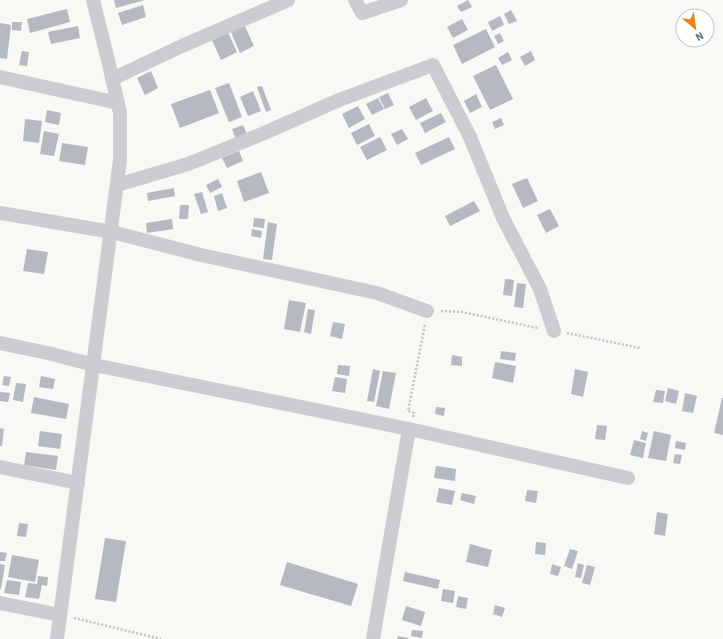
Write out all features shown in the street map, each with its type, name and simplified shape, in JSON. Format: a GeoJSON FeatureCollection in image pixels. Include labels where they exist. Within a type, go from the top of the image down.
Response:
{"type":"FeatureCollection","features":[{"type":"Feature","properties":{"kind":"street"},"geometry":{"type":"LineString","coordinates":[[57,639],[112,232],[120,160],[120,113],[93,0]]}},
{"type":"Feature","properties":{"kind":"street"},"geometry":{"type":"LineString","coordinates":[[112,79],[182,46],[288,0]]}},
{"type":"Feature","properties":{"kind":"street"},"geometry":{"type":"LineString","coordinates":[[355,0],[362,13],[401,0]]}},
{"type":"Feature","properties":{"kind":"street"},"geometry":{"type":"LineString","coordinates":[[117,185],[188,164],[262,134],[339,100],[433,65],[470,137],[503,218],[540,289],[554,331]]}},
{"type":"Feature","properties":{"kind":"street"},"geometry":{"type":"LineString","coordinates":[[0,77],[118,103]]}},
{"type":"Feature","properties":{"kind":"street"},"geometry":{"type":"LineString","coordinates":[[0,213],[112,232],[201,255],[377,293],[427,311]]}},
{"type":"Feature","properties":{"kind":"street"},"geometry":{"type":"LineString","coordinates":[[0,343],[48,353],[94,365],[411,424],[628,478]]}},
{"type":"Feature","properties":{"kind":"street"},"geometry":{"type":"LineString","coordinates":[[373,639],[411,424]]}},
{"type":"Feature","properties":{"kind":"street"},"geometry":{"type":"LineString","coordinates":[[0,467],[78,483]]}},
{"type":"Feature","properties":{"kind":"street"},"geometry":{"type":"LineString","coordinates":[[0,603],[60,615]]}},
{"type":"Feature","properties":{"kind":"path"},"geometry":{"type":"LineString","coordinates":[[411,424],[414,413],[408,411],[427,311],[462,312],[640,348]]}},
{"type":"Feature","properties":{"kind":"path"},"geometry":{"type":"LineString","coordinates":[[60,615],[161,639]]}},
{"type":"Feature","properties":{"kind":"building"},"geometry":{"type":"Polygon","coordinates":[[[114,0],[145,0],[116,8],[114,0]]]}},
{"type":"Feature","properties":{"kind":"building"},"geometry":{"type":"Polygon","coordinates":[[[468,0],[472,7],[461,12],[457,6],[468,0]]]}},
{"type":"Feature","properties":{"kind":"building"},"geometry":{"type":"Polygon","coordinates":[[[143,5],[146,17],[122,25],[118,13],[143,5]]]}},
{"type":"Feature","properties":{"kind":"building"},"geometry":{"type":"Polygon","coordinates":[[[67,9],[70,22],[30,33],[27,19],[67,9]]]}},
{"type":"Feature","properties":{"kind":"building"},"geometry":{"type":"Polygon","coordinates":[[[511,10],[517,21],[509,24],[504,14],[511,10]]]}},
{"type":"Feature","properties":{"kind":"building"},"geometry":{"type":"Polygon","coordinates":[[[500,16],[504,25],[492,31],[488,22],[500,16]]]}},
{"type":"Feature","properties":{"kind":"building"},"geometry":{"type":"Polygon","coordinates":[[[462,19],[468,30],[453,38],[447,27],[462,19]]]}},
{"type":"Feature","properties":{"kind":"building"},"geometry":{"type":"Polygon","coordinates":[[[12,22],[22,22],[21,31],[12,30],[12,22]]]}},
{"type":"Feature","properties":{"kind":"building"},"geometry":{"type":"Polygon","coordinates":[[[0,23],[11,25],[7,59],[0,58],[0,23]]]}},
{"type":"Feature","properties":{"kind":"building"},"geometry":{"type":"Polygon","coordinates":[[[244,24],[254,46],[240,53],[230,30],[244,24]]]}},
{"type":"Feature","properties":{"kind":"building"},"geometry":{"type":"Polygon","coordinates":[[[78,26],[80,38],[51,44],[48,32],[78,26]]]}},
{"type":"Feature","properties":{"kind":"building"},"geometry":{"type":"Polygon","coordinates":[[[486,29],[495,47],[462,64],[453,45],[486,29]]]}},
{"type":"Feature","properties":{"kind":"building"},"geometry":{"type":"Polygon","coordinates":[[[227,30],[237,52],[221,60],[211,38],[227,30]]]}},
{"type":"Feature","properties":{"kind":"building"},"geometry":{"type":"Polygon","coordinates":[[[500,33],[504,41],[498,44],[494,36],[500,33]]]}},
{"type":"Feature","properties":{"kind":"building"},"geometry":{"type":"Polygon","coordinates":[[[22,51],[29,52],[27,66],[19,65],[22,51]]]}},
{"type":"Feature","properties":{"kind":"building"},"geometry":{"type":"Polygon","coordinates":[[[531,51],[535,60],[525,66],[520,57],[531,51]]]}},
{"type":"Feature","properties":{"kind":"building"},"geometry":{"type":"Polygon","coordinates":[[[508,52],[512,60],[502,65],[498,58],[508,52]]]}},
{"type":"Feature","properties":{"kind":"building"},"geometry":{"type":"Polygon","coordinates":[[[496,65],[513,99],[490,110],[473,76],[496,65]]]}},
{"type":"Feature","properties":{"kind":"building"},"geometry":{"type":"Polygon","coordinates":[[[151,71],[158,88],[145,95],[137,78],[151,71]]]}},
{"type":"Feature","properties":{"kind":"building"},"geometry":{"type":"Polygon","coordinates":[[[229,83],[242,117],[229,122],[215,88],[229,83]]]}},
{"type":"Feature","properties":{"kind":"building"},"geometry":{"type":"Polygon","coordinates":[[[262,86],[271,110],[266,112],[257,87],[262,86]]]}},
{"type":"Feature","properties":{"kind":"building"},"geometry":{"type":"Polygon","coordinates":[[[210,90],[219,113],[180,128],[171,104],[210,90]]]}},
{"type":"Feature","properties":{"kind":"building"},"geometry":{"type":"Polygon","coordinates":[[[253,91],[261,111],[248,116],[240,97],[253,91]]]}},
{"type":"Feature","properties":{"kind":"building"},"geometry":{"type":"Polygon","coordinates":[[[388,93],[394,105],[385,109],[379,97],[388,93]]]}},
{"type":"Feature","properties":{"kind":"building"},"geometry":{"type":"Polygon","coordinates":[[[476,94],[482,107],[470,113],[464,101],[476,94]]]}},
{"type":"Feature","properties":{"kind":"building"},"geometry":{"type":"Polygon","coordinates":[[[378,98],[384,109],[372,115],[366,104],[378,98]]]}},
{"type":"Feature","properties":{"kind":"building"},"geometry":{"type":"Polygon","coordinates":[[[426,98],[433,111],[416,120],[409,107],[426,98]]]}},
{"type":"Feature","properties":{"kind":"building"},"geometry":{"type":"Polygon","coordinates":[[[358,106],[365,119],[349,128],[342,114],[358,106]]]}},
{"type":"Feature","properties":{"kind":"building"},"geometry":{"type":"Polygon","coordinates":[[[47,110],[61,113],[59,125],[45,122],[47,110]]]}},
{"type":"Feature","properties":{"kind":"building"},"geometry":{"type":"Polygon","coordinates":[[[441,113],[446,122],[425,133],[420,123],[441,113]]]}},
{"type":"Feature","properties":{"kind":"building"},"geometry":{"type":"Polygon","coordinates":[[[501,118],[504,125],[495,129],[492,122],[501,118]]]}},
{"type":"Feature","properties":{"kind":"building"},"geometry":{"type":"Polygon","coordinates":[[[25,119],[42,121],[39,143],[23,141],[25,119]]]}},
{"type":"Feature","properties":{"kind":"building"},"geometry":{"type":"Polygon","coordinates":[[[369,124],[375,136],[357,145],[351,133],[369,124]]]}},
{"type":"Feature","properties":{"kind":"building"},"geometry":{"type":"Polygon","coordinates":[[[243,125],[247,134],[236,139],[232,129],[243,125]]]}},
{"type":"Feature","properties":{"kind":"building"},"geometry":{"type":"Polygon","coordinates":[[[402,129],[408,139],[397,145],[391,134],[402,129]]]}},
{"type":"Feature","properties":{"kind":"building"},"geometry":{"type":"Polygon","coordinates":[[[44,131],[59,134],[54,156],[40,154],[44,131]]]}},
{"type":"Feature","properties":{"kind":"building"},"geometry":{"type":"Polygon","coordinates":[[[380,137],[387,150],[367,160],[360,147],[380,137]]]}},
{"type":"Feature","properties":{"kind":"building"},"geometry":{"type":"Polygon","coordinates":[[[449,137],[455,149],[421,165],[415,153],[449,137]]]}},
{"type":"Feature","properties":{"kind":"building"},"geometry":{"type":"Polygon","coordinates":[[[62,143],[88,147],[85,165],[59,161],[62,143]]]}},
{"type":"Feature","properties":{"kind":"building"},"geometry":{"type":"Polygon","coordinates":[[[239,151],[243,161],[227,168],[222,158],[239,151]]]}},
{"type":"Feature","properties":{"kind":"building"},"geometry":{"type":"Polygon","coordinates":[[[261,172],[269,193],[244,202],[237,181],[261,172]]]}},
{"type":"Feature","properties":{"kind":"building"},"geometry":{"type":"Polygon","coordinates":[[[527,178],[538,201],[523,208],[512,184],[527,178]]]}},
{"type":"Feature","properties":{"kind":"building"},"geometry":{"type":"Polygon","coordinates":[[[218,179],[222,187],[210,193],[206,185],[218,179]]]}},
{"type":"Feature","properties":{"kind":"building"},"geometry":{"type":"Polygon","coordinates":[[[174,188],[175,196],[148,201],[147,193],[174,188]]]}},
{"type":"Feature","properties":{"kind":"building"},"geometry":{"type":"Polygon","coordinates":[[[202,192],[208,212],[201,214],[194,194],[202,192]]]}},
{"type":"Feature","properties":{"kind":"building"},"geometry":{"type":"Polygon","coordinates":[[[222,193],[227,208],[218,211],[214,196],[222,193]]]}},
{"type":"Feature","properties":{"kind":"building"},"geometry":{"type":"Polygon","coordinates":[[[474,201],[480,211],[450,226],[445,216],[474,201]]]}},
{"type":"Feature","properties":{"kind":"building"},"geometry":{"type":"Polygon","coordinates":[[[180,205],[189,205],[188,219],[179,219],[180,205]]]}},
{"type":"Feature","properties":{"kind":"building"},"geometry":{"type":"Polygon","coordinates":[[[550,209],[559,226],[546,233],[537,215],[550,209]]]}},
{"type":"Feature","properties":{"kind":"building"},"geometry":{"type":"Polygon","coordinates":[[[254,218],[265,219],[264,228],[253,227],[254,218]]]}},
{"type":"Feature","properties":{"kind":"building"},"geometry":{"type":"Polygon","coordinates":[[[172,219],[173,229],[147,233],[146,223],[172,219]]]}},
{"type":"Feature","properties":{"kind":"building"},"geometry":{"type":"Polygon","coordinates":[[[268,222],[277,224],[272,260],[263,259],[268,222]]]}},
{"type":"Feature","properties":{"kind":"building"},"geometry":{"type":"Polygon","coordinates":[[[252,229],[262,231],[261,238],[251,236],[252,229]]]}},
{"type":"Feature","properties":{"kind":"building"},"geometry":{"type":"Polygon","coordinates":[[[27,249],[48,252],[44,274],[23,271],[27,249]]]}},
{"type":"Feature","properties":{"kind":"building"},"geometry":{"type":"Polygon","coordinates":[[[505,279],[514,280],[512,296],[503,295],[505,279]]]}},
{"type":"Feature","properties":{"kind":"building"},"geometry":{"type":"Polygon","coordinates":[[[517,283],[526,284],[523,308],[514,307],[517,283]]]}},
{"type":"Feature","properties":{"kind":"building"},"geometry":{"type":"Polygon","coordinates":[[[289,300],[306,303],[300,332],[284,329],[289,300]]]}},
{"type":"Feature","properties":{"kind":"building"},"geometry":{"type":"Polygon","coordinates":[[[308,309],[315,310],[311,334],[304,332],[308,309]]]}},
{"type":"Feature","properties":{"kind":"building"},"geometry":{"type":"Polygon","coordinates":[[[333,322],[345,324],[342,339],[330,336],[333,322]]]}},
{"type":"Feature","properties":{"kind":"building"},"geometry":{"type":"Polygon","coordinates":[[[501,351],[516,353],[515,361],[500,359],[501,351]]]}},
{"type":"Feature","properties":{"kind":"building"},"geometry":{"type":"Polygon","coordinates":[[[452,355],[462,357],[462,366],[451,365],[452,355]]]}},
{"type":"Feature","properties":{"kind":"building"},"geometry":{"type":"Polygon","coordinates":[[[495,362],[516,366],[513,383],[492,378],[495,362]]]}},
{"type":"Feature","properties":{"kind":"building"},"geometry":{"type":"Polygon","coordinates":[[[338,365],[350,366],[349,376],[337,374],[338,365]]]}},
{"type":"Feature","properties":{"kind":"building"},"geometry":{"type":"Polygon","coordinates":[[[373,369],[380,371],[374,402],[367,401],[373,369]]]}},
{"type":"Feature","properties":{"kind":"building"},"geometry":{"type":"Polygon","coordinates":[[[575,369],[588,372],[583,397],[571,394],[575,369]]]}},
{"type":"Feature","properties":{"kind":"building"},"geometry":{"type":"Polygon","coordinates":[[[383,371],[396,373],[389,409],[376,406],[383,371]]]}},
{"type":"Feature","properties":{"kind":"building"},"geometry":{"type":"Polygon","coordinates":[[[4,376],[11,377],[9,386],[2,385],[4,376]]]}},
{"type":"Feature","properties":{"kind":"building"},"geometry":{"type":"Polygon","coordinates":[[[41,376],[55,379],[53,389],[39,387],[41,376]]]}},
{"type":"Feature","properties":{"kind":"building"},"geometry":{"type":"Polygon","coordinates":[[[335,377],[347,379],[345,393],[332,391],[335,377]]]}},
{"type":"Feature","properties":{"kind":"building"},"geometry":{"type":"Polygon","coordinates":[[[16,383],[26,384],[23,402],[13,400],[16,383]]]}},
{"type":"Feature","properties":{"kind":"building"},"geometry":{"type":"Polygon","coordinates":[[[668,388],[679,391],[676,404],[665,401],[668,388]]]}},
{"type":"Feature","properties":{"kind":"building"},"geometry":{"type":"Polygon","coordinates":[[[656,390],[665,391],[663,403],[653,402],[656,390]]]}},
{"type":"Feature","properties":{"kind":"building"},"geometry":{"type":"Polygon","coordinates":[[[0,392],[10,393],[8,402],[0,401],[0,392]]]}},
{"type":"Feature","properties":{"kind":"building"},"geometry":{"type":"Polygon","coordinates":[[[685,393],[697,396],[693,413],[682,411],[685,393]]]}},
{"type":"Feature","properties":{"kind":"building"},"geometry":{"type":"Polygon","coordinates":[[[34,397],[69,404],[66,419],[31,413],[34,397]]]}},
{"type":"Feature","properties":{"kind":"building"},"geometry":{"type":"Polygon","coordinates":[[[723,398],[723,435],[714,433],[723,398]]]}},
{"type":"Feature","properties":{"kind":"building"},"geometry":{"type":"Polygon","coordinates":[[[436,407],[445,408],[444,416],[435,414],[436,407]]]}},
{"type":"Feature","properties":{"kind":"building"},"geometry":{"type":"Polygon","coordinates":[[[597,425],[607,426],[605,440],[595,439],[597,425]]]}},
{"type":"Feature","properties":{"kind":"building"},"geometry":{"type":"Polygon","coordinates":[[[0,428],[4,429],[2,446],[0,446],[0,428]]]}},
{"type":"Feature","properties":{"kind":"building"},"geometry":{"type":"Polygon","coordinates":[[[40,431],[62,434],[60,449],[38,446],[40,431]]]}},
{"type":"Feature","properties":{"kind":"building"},"geometry":{"type":"Polygon","coordinates":[[[642,431],[648,433],[646,441],[640,439],[642,431]]]}},
{"type":"Feature","properties":{"kind":"building"},"geometry":{"type":"Polygon","coordinates":[[[654,431],[671,435],[666,461],[648,458],[654,431]]]}},
{"type":"Feature","properties":{"kind":"building"},"geometry":{"type":"Polygon","coordinates":[[[634,440],[646,443],[643,458],[630,455],[634,440]]]}},
{"type":"Feature","properties":{"kind":"building"},"geometry":{"type":"Polygon","coordinates":[[[676,441],[686,443],[685,450],[675,448],[676,441]]]}},
{"type":"Feature","properties":{"kind":"building"},"geometry":{"type":"Polygon","coordinates":[[[26,452],[58,456],[56,470],[24,465],[26,452]]]}},
{"type":"Feature","properties":{"kind":"building"},"geometry":{"type":"Polygon","coordinates":[[[675,454],[682,455],[680,464],[673,463],[675,454]]]}},
{"type":"Feature","properties":{"kind":"building"},"geometry":{"type":"Polygon","coordinates":[[[436,466],[456,469],[455,481],[434,478],[436,466]]]}},
{"type":"Feature","properties":{"kind":"building"},"geometry":{"type":"Polygon","coordinates":[[[439,488],[455,491],[452,505],[436,502],[439,488]]]}},
{"type":"Feature","properties":{"kind":"building"},"geometry":{"type":"Polygon","coordinates":[[[527,490],[538,491],[536,503],[525,501],[527,490]]]}},
{"type":"Feature","properties":{"kind":"building"},"geometry":{"type":"Polygon","coordinates":[[[462,493],[476,496],[474,504],[460,500],[462,493]]]}},
{"type":"Feature","properties":{"kind":"building"},"geometry":{"type":"Polygon","coordinates":[[[657,512],[668,514],[665,536],[654,534],[657,512]]]}},
{"type":"Feature","properties":{"kind":"building"},"geometry":{"type":"Polygon","coordinates":[[[19,523],[28,524],[26,537],[17,536],[19,523]]]}},
{"type":"Feature","properties":{"kind":"building"},"geometry":{"type":"Polygon","coordinates":[[[105,538],[126,541],[116,602],[95,599],[105,538]]]}},
{"type":"Feature","properties":{"kind":"building"},"geometry":{"type":"Polygon","coordinates":[[[536,542],[546,543],[545,555],[535,554],[536,542]]]}},
{"type":"Feature","properties":{"kind":"building"},"geometry":{"type":"Polygon","coordinates":[[[470,544],[492,550],[488,567],[466,562],[470,544]]]}},
{"type":"Feature","properties":{"kind":"building"},"geometry":{"type":"Polygon","coordinates":[[[570,549],[578,551],[572,569],[564,566],[570,549]]]}},
{"type":"Feature","properties":{"kind":"building"},"geometry":{"type":"Polygon","coordinates":[[[0,552],[7,553],[5,561],[0,561],[0,552]]]}},
{"type":"Feature","properties":{"kind":"building"},"geometry":{"type":"Polygon","coordinates":[[[12,555],[39,560],[35,582],[8,577],[12,555]]]}},
{"type":"Feature","properties":{"kind":"building"},"geometry":{"type":"Polygon","coordinates":[[[287,562],[358,584],[351,606],[280,585],[287,562]]]}},
{"type":"Feature","properties":{"kind":"building"},"geometry":{"type":"Polygon","coordinates":[[[578,563],[584,565],[581,578],[575,577],[578,563]]]}},
{"type":"Feature","properties":{"kind":"building"},"geometry":{"type":"Polygon","coordinates":[[[0,564],[5,565],[1,589],[0,589],[0,564]]]}},
{"type":"Feature","properties":{"kind":"building"},"geometry":{"type":"Polygon","coordinates":[[[552,564],[561,567],[558,576],[550,574],[552,564]]]}},
{"type":"Feature","properties":{"kind":"building"},"geometry":{"type":"Polygon","coordinates":[[[587,565],[595,567],[590,585],[582,583],[587,565]]]}},
{"type":"Feature","properties":{"kind":"building"},"geometry":{"type":"Polygon","coordinates":[[[405,572],[440,580],[438,589],[403,581],[405,572]]]}},
{"type":"Feature","properties":{"kind":"building"},"geometry":{"type":"Polygon","coordinates":[[[38,576],[48,577],[47,586],[42,585],[39,599],[25,597],[28,583],[37,584],[38,576]]]}},
{"type":"Feature","properties":{"kind":"building"},"geometry":{"type":"Polygon","coordinates":[[[7,580],[21,582],[19,595],[4,593],[7,580]]]}},
{"type":"Feature","properties":{"kind":"building"},"geometry":{"type":"Polygon","coordinates":[[[443,589],[455,591],[453,603],[441,601],[443,589]]]}},
{"type":"Feature","properties":{"kind":"building"},"geometry":{"type":"Polygon","coordinates":[[[458,596],[468,598],[466,609],[456,607],[458,596]]]}},
{"type":"Feature","properties":{"kind":"building"},"geometry":{"type":"Polygon","coordinates":[[[495,605],[505,608],[502,617],[493,614],[495,605]]]}},
{"type":"Feature","properties":{"kind":"building"},"geometry":{"type":"Polygon","coordinates":[[[406,606],[425,612],[421,626],[402,620],[406,606]]]}},
{"type":"Feature","properties":{"kind":"building"},"geometry":{"type":"Polygon","coordinates":[[[412,630],[423,631],[422,638],[411,636],[412,630]]]}},
{"type":"Feature","properties":{"kind":"building"},"geometry":{"type":"Polygon","coordinates":[[[398,636],[408,638],[408,639],[397,639],[398,636]]]}}]}
